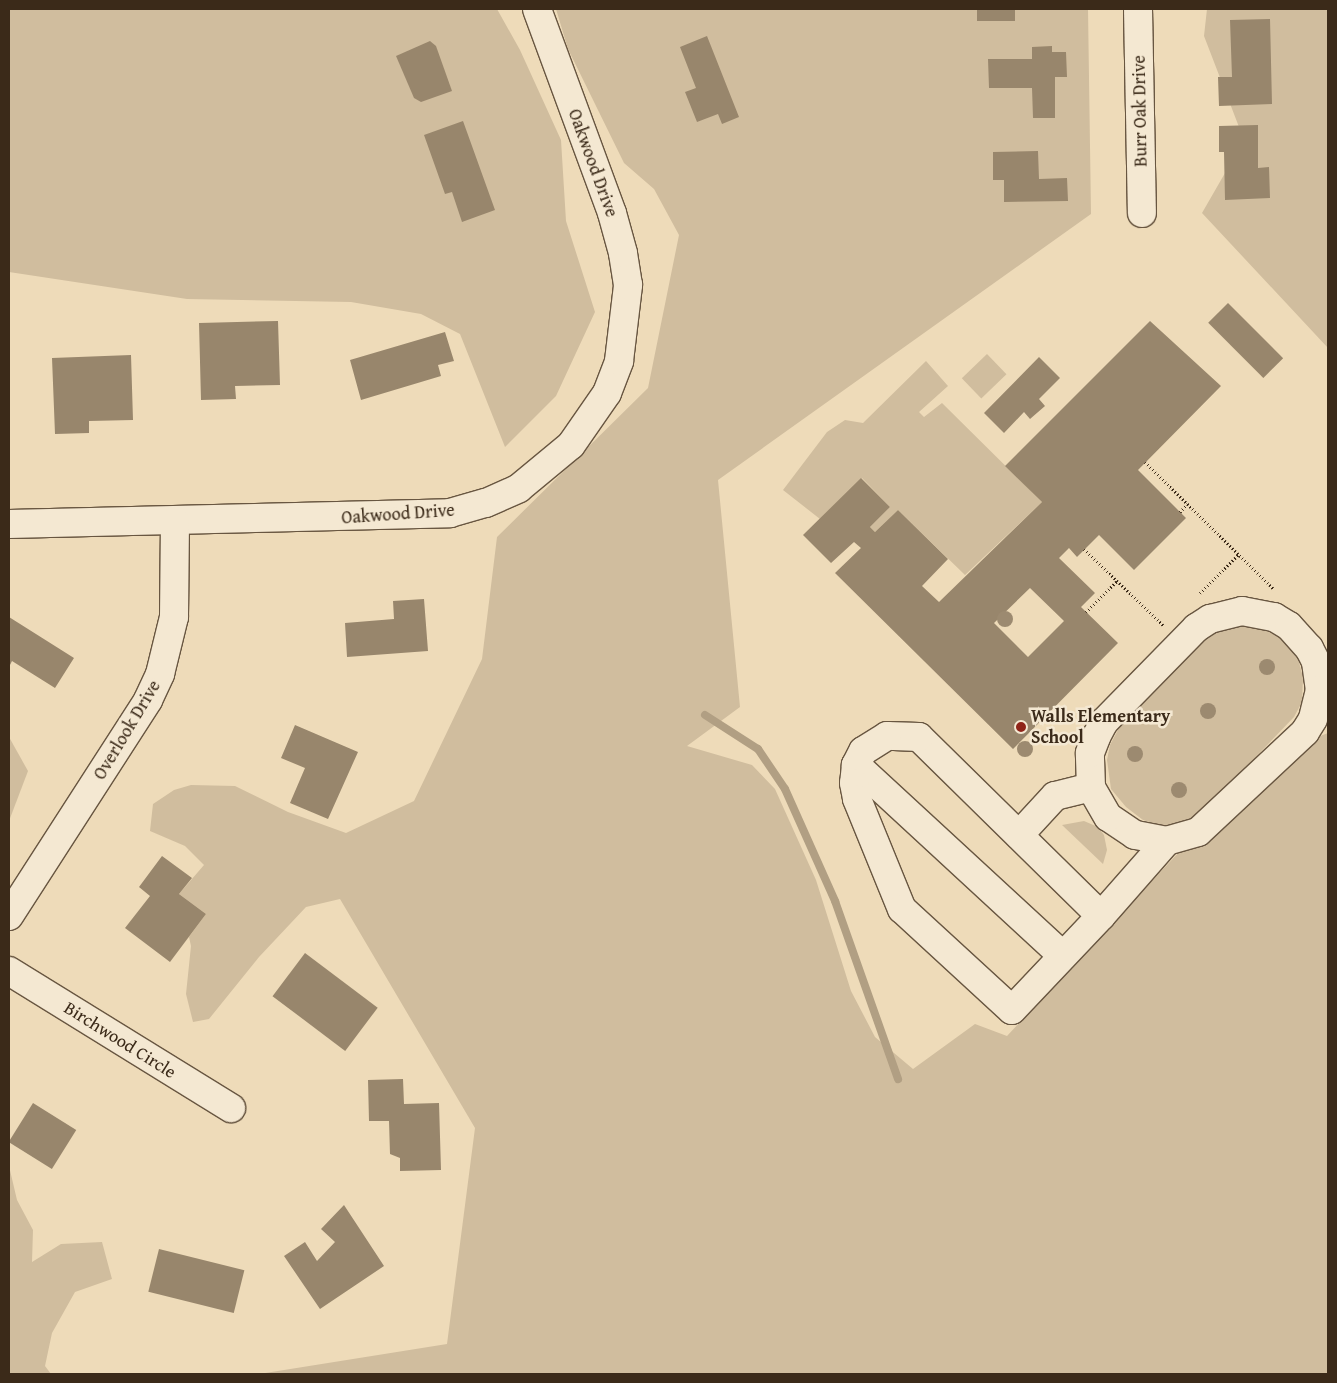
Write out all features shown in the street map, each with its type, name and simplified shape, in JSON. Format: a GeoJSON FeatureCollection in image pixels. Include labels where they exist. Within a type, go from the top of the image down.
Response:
{"type":"FeatureCollection","features":[{"type":"Feature","properties":{"kind":"street","name":"Oakwood Drive"},"geometry":{"type":"LineString","coordinates":[[9,524],[450,513],[486,503],[518,488],[572,445],[591,421],[607,393],[619,361],[628,285],[623,253],[612,213],[537,9]]}},
{"type":"Feature","properties":{"kind":"street","name":"Burr Oak Drive"},"geometry":{"type":"LineString","coordinates":[[1138,9],[1142,213]]}},
{"type":"Feature","properties":{"kind":"street","name":"Overlook Drive"},"geometry":{"type":"LineString","coordinates":[[9,916],[148,700],[160,674],[174,618],[176,521]]}},
{"type":"Feature","properties":{"kind":"street"},"geometry":{"type":"LineString","coordinates":[[1242,611],[1258,612],[1289,626],[1301,637],[1316,662],[1323,707],[1306,732],[1198,832],[1166,841],[1135,835],[1120,827],[1098,802],[1091,786],[1090,753],[1104,722],[1179,643],[1210,619],[1242,611]]}},
{"type":"Feature","properties":{"kind":"street"},"geometry":{"type":"LineString","coordinates":[[1101,916],[919,737],[887,736],[863,751],[856,765],[854,783],[857,799],[902,909],[1012,1010],[1062,955],[1101,916],[1166,841]]}},
{"type":"Feature","properties":{"kind":"street"},"geometry":{"type":"LineString","coordinates":[[856,765],[1062,955]]}},
{"type":"Feature","properties":{"kind":"street"},"geometry":{"type":"LineString","coordinates":[[1019,835],[1056,796],[1091,786]]}},
{"type":"Feature","properties":{"kind":"street","name":"Birchwood Circle"},"geometry":{"type":"LineString","coordinates":[[9,971],[231,1108]]}},
{"type":"Feature","properties":{"kind":"path"},"geometry":{"type":"LineString","coordinates":[[1145,462],[1276,591]]}},
{"type":"Feature","properties":{"kind":"path"},"geometry":{"type":"LineString","coordinates":[[1180,512],[1187,504]]}},
{"type":"Feature","properties":{"kind":"path"},"geometry":{"type":"LineString","coordinates":[[1084,550],[1165,627]]}},
{"type":"Feature","properties":{"kind":"path"},"geometry":{"type":"LineString","coordinates":[[1195,599],[1238,555]]}},
{"type":"Feature","properties":{"kind":"path"},"geometry":{"type":"LineString","coordinates":[[1086,612],[1117,581]]}},
{"type":"Feature","properties":{"kind":"shaded area"},"geometry":{"type":"Polygon","coordinates":[[[9,9],[497,9],[520,50],[561,140],[566,221],[595,312],[556,396],[505,447],[460,334],[421,314],[351,302],[187,299],[9,272],[9,9]]]}},
{"type":"Feature","properties":{"kind":"shaded area"},"geometry":{"type":"Polygon","coordinates":[[[556,9],[1088,9],[1091,214],[718,480],[740,707],[687,746],[752,765],[775,789],[816,880],[851,991],[875,1037],[913,1069],[975,1024],[1007,1036],[1181,850],[1209,841],[1310,740],[1328,733],[1328,1374],[259,1374],[447,1344],[475,1128],[340,899],[306,907],[259,957],[209,1019],[193,1022],[186,994],[191,946],[189,937],[206,914],[179,894],[204,865],[185,846],[150,831],[153,804],[174,790],[191,785],[235,786],[288,812],[346,833],[414,801],[482,659],[497,537],[648,388],[679,235],[654,189],[624,163],[568,49],[556,9]]]}},
{"type":"Feature","properties":{"kind":"shaded area"},"geometry":{"type":"Polygon","coordinates":[[[1207,9],[1328,9],[1328,348],[1202,213],[1244,140],[1204,36],[1207,9]]]}},
{"type":"Feature","properties":{"kind":"shaded area"},"geometry":{"type":"Polygon","coordinates":[[[987,354],[1006,374],[981,398],[962,378],[987,354]]]}},
{"type":"Feature","properties":{"kind":"shaded area"},"geometry":{"type":"Polygon","coordinates":[[[926,361],[948,386],[919,412],[924,417],[942,403],[1042,502],[965,575],[898,510],[875,532],[870,527],[890,507],[862,478],[820,519],[783,490],[827,432],[845,420],[863,423],[926,361]]]}},
{"type":"Feature","properties":{"kind":"shaded area"},"geometry":{"type":"Polygon","coordinates":[[[1237,626],[1258,627],[1283,639],[1297,655],[1303,677],[1302,702],[1294,717],[1197,818],[1166,827],[1143,820],[1126,807],[1111,789],[1107,760],[1110,745],[1119,728],[1190,651],[1217,631],[1237,626]]]}},
{"type":"Feature","properties":{"kind":"shaded area"},"geometry":{"type":"Polygon","coordinates":[[[9,737],[28,771],[9,821],[9,737]]]}},
{"type":"Feature","properties":{"kind":"shaded area"},"geometry":{"type":"Polygon","coordinates":[[[1084,821],[1098,827],[1104,835],[1107,850],[1103,864],[1062,825],[1084,821]]]}},
{"type":"Feature","properties":{"kind":"shaded area"},"geometry":{"type":"Polygon","coordinates":[[[9,1166],[17,1200],[33,1230],[32,1262],[61,1244],[102,1242],[112,1279],[75,1292],[52,1333],[45,1366],[51,1374],[9,1374],[9,1166]]]}},
{"type":"Feature","properties":{"kind":"building"},"geometry":{"type":"Polygon","coordinates":[[[977,9],[1015,9],[1015,21],[977,21],[977,9]]]}},
{"type":"Feature","properties":{"kind":"building"},"geometry":{"type":"Polygon","coordinates":[[[1270,19],[1272,104],[1219,106],[1218,77],[1232,77],[1230,20],[1270,19]]]}},
{"type":"Feature","properties":{"kind":"building"},"geometry":{"type":"Polygon","coordinates":[[[707,36],[739,117],[722,124],[718,114],[697,122],[685,92],[696,88],[680,47],[707,36]]]}},
{"type":"Feature","properties":{"kind":"building"},"geometry":{"type":"Polygon","coordinates":[[[430,41],[436,46],[452,91],[421,102],[414,98],[396,56],[430,41]]]}},
{"type":"Feature","properties":{"kind":"building"},"geometry":{"type":"Polygon","coordinates":[[[1052,46],[1052,52],[1066,52],[1067,77],[1055,77],[1055,118],[1033,118],[1032,88],[989,88],[988,59],[1032,59],[1032,47],[1052,46]]]}},
{"type":"Feature","properties":{"kind":"building"},"geometry":{"type":"Polygon","coordinates":[[[463,121],[495,210],[462,222],[452,192],[445,194],[424,135],[463,121]]]}},
{"type":"Feature","properties":{"kind":"building"},"geometry":{"type":"Polygon","coordinates":[[[1258,125],[1258,168],[1269,167],[1270,198],[1225,200],[1224,152],[1219,152],[1219,126],[1258,125]]]}},
{"type":"Feature","properties":{"kind":"building"},"geometry":{"type":"Polygon","coordinates":[[[1038,151],[1039,179],[1067,178],[1068,201],[1004,202],[1004,180],[993,180],[993,152],[1038,151]]]}},
{"type":"Feature","properties":{"kind":"building"},"geometry":{"type":"Polygon","coordinates":[[[1228,303],[1283,358],[1263,378],[1208,323],[1228,303]]]}},
{"type":"Feature","properties":{"kind":"building"},"geometry":{"type":"Polygon","coordinates":[[[278,321],[280,385],[235,386],[236,399],[201,400],[199,323],[278,321]]]}},
{"type":"Feature","properties":{"kind":"building","name":"Walls Elementary School"},"geometry":{"type":"Polygon","coordinates":[[[1150,321],[1221,386],[1138,470],[1186,518],[1134,570],[1099,535],[1077,557],[1069,548],[1059,558],[1095,593],[1081,607],[1118,643],[1013,749],[835,573],[861,548],[854,542],[831,563],[803,535],[861,478],[890,507],[870,527],[875,532],[898,510],[948,559],[922,586],[939,602],[1042,502],[1005,466],[1150,321]],[[1030,588],[994,623],[1028,657],[1064,621],[1030,588]]]}},
{"type":"Feature","properties":{"kind":"building"},"geometry":{"type":"Polygon","coordinates":[[[445,332],[454,361],[438,365],[441,376],[361,400],[350,360],[445,332]]]}},
{"type":"Feature","properties":{"kind":"building"},"geometry":{"type":"Polygon","coordinates":[[[131,355],[133,420],[89,421],[89,433],[55,434],[52,358],[131,355]]]}},
{"type":"Feature","properties":{"kind":"building"},"geometry":{"type":"Polygon","coordinates":[[[1039,357],[1060,378],[1039,399],[1045,406],[1030,419],[1024,412],[1004,433],[984,413],[1039,357]]]}},
{"type":"Feature","properties":{"kind":"building"},"geometry":{"type":"Polygon","coordinates":[[[424,599],[428,651],[347,657],[345,623],[394,619],[393,601],[424,599]]]}},
{"type":"Feature","properties":{"kind":"building"},"geometry":{"type":"Polygon","coordinates":[[[9,617],[74,658],[55,688],[12,661],[9,667],[9,617]]]}},
{"type":"Feature","properties":{"kind":"building"},"geometry":{"type":"Polygon","coordinates":[[[295,725],[358,752],[328,819],[290,803],[305,768],[281,758],[295,725]]]}},
{"type":"Feature","properties":{"kind":"building"},"geometry":{"type":"Polygon","coordinates":[[[162,856],[192,878],[179,894],[206,914],[170,962],[125,928],[150,896],[139,887],[162,856]]]}},
{"type":"Feature","properties":{"kind":"building"},"geometry":{"type":"Polygon","coordinates":[[[305,953],[378,1008],[345,1051],[273,996],[305,953]]]}},
{"type":"Feature","properties":{"kind":"building"},"geometry":{"type":"Polygon","coordinates":[[[403,1079],[404,1104],[439,1103],[441,1170],[400,1171],[400,1158],[390,1154],[389,1121],[369,1121],[368,1080],[403,1079]]]}},
{"type":"Feature","properties":{"kind":"building"},"geometry":{"type":"Polygon","coordinates":[[[33,1103],[76,1130],[52,1169],[9,1142],[33,1103]]]}},
{"type":"Feature","properties":{"kind":"building"},"geometry":{"type":"Polygon","coordinates":[[[344,1205],[384,1266],[320,1309],[284,1256],[305,1242],[317,1261],[335,1242],[321,1229],[344,1205]]]}},
{"type":"Feature","properties":{"kind":"building"},"geometry":{"type":"Polygon","coordinates":[[[159,1249],[244,1270],[234,1313],[148,1292],[159,1249]]]}},
{"type":"Feature","properties":{"kind":"waterway"},"geometry":{"type":"LineString","coordinates":[[705,715],[758,749],[785,789],[835,901],[898,1079]]}},
{"type":"Feature","properties":{"kind":"place","name":"Walls Elementary School"},"geometry":{"type":"Point","coordinates":[1021,727]}}]}
